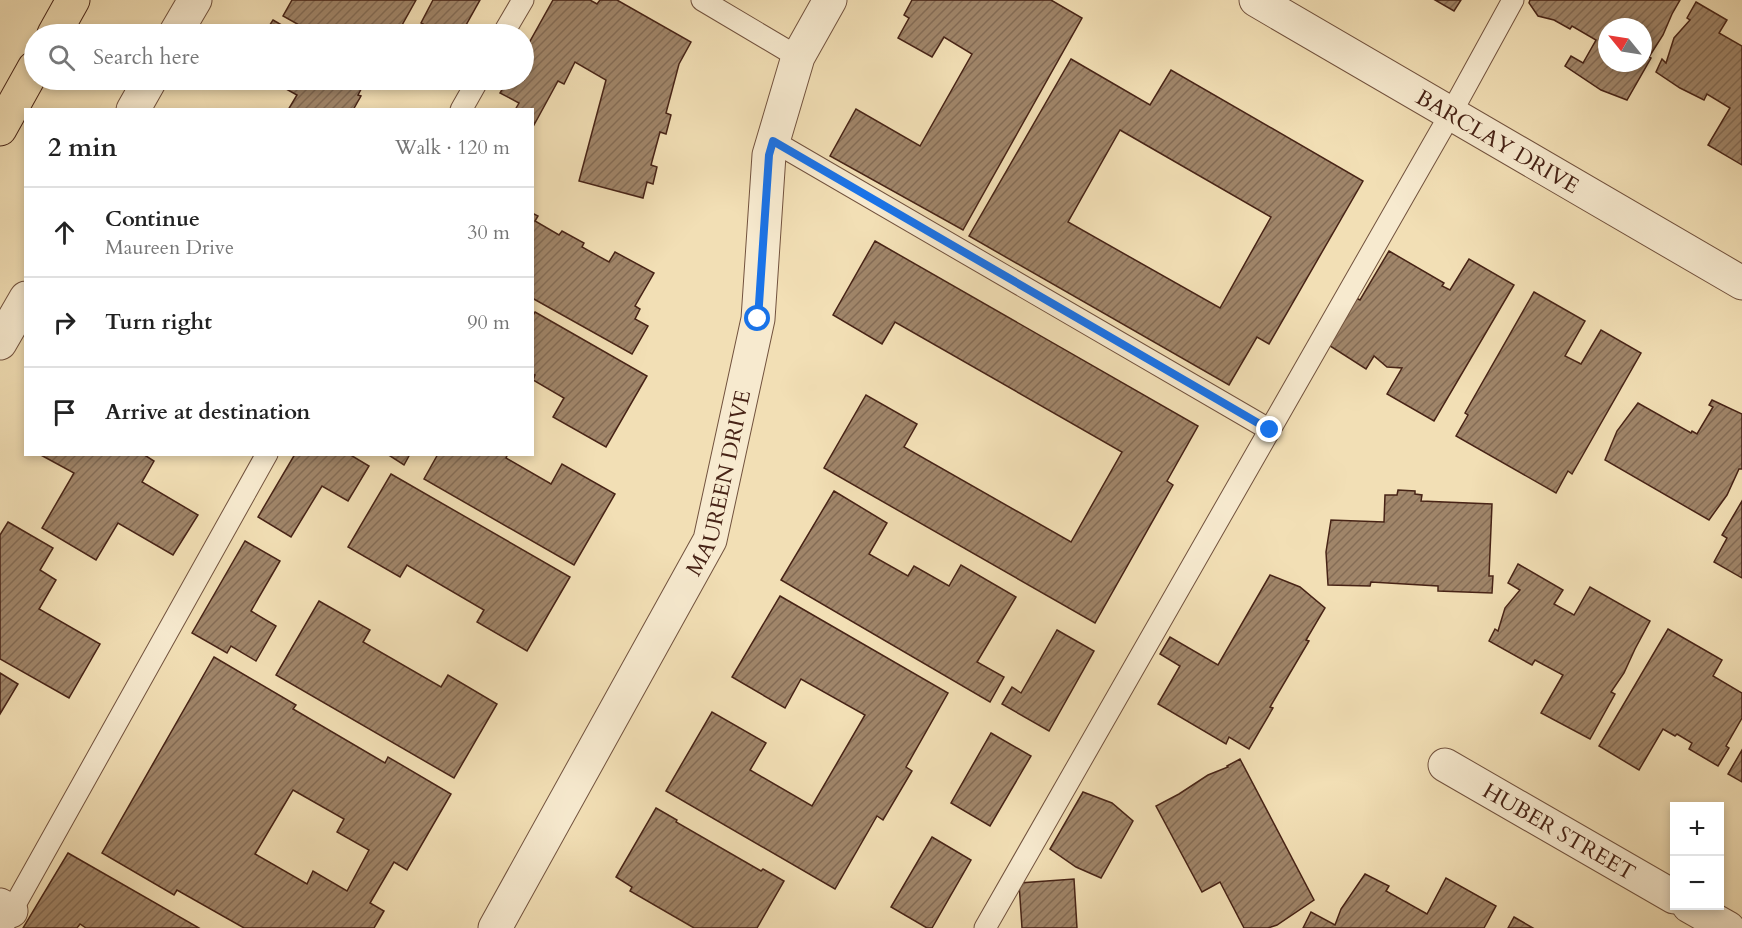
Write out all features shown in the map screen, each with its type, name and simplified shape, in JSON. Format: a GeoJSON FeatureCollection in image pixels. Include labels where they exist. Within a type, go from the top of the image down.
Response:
{"type":"FeatureCollection","features":[{"type":"Feature","properties":{"kind":"main road"},"geometry":{"type":"LineString","coordinates":[[60,24],[73,0]]}},
{"type":"Feature","properties":{"kind":"main road"},"geometry":{"type":"LineString","coordinates":[[0,129],[24,86]]}},
{"type":"Feature","properties":{"kind":"street"},"geometry":{"type":"LineString","coordinates":[[182,24],[195,0]]}},
{"type":"Feature","properties":{"kind":"street","name":"MAUREEN DRIVE"},"geometry":{"type":"LineString","coordinates":[[495,928],[710,540],[758,319],[769,155],[798,57],[830,0]]}},
{"type":"Feature","properties":{"kind":"street","name":"BARCLAY DRIVE"},"geometry":{"type":"LineString","coordinates":[[1256,0],[1742,283]]}},
{"type":"Feature","properties":{"kind":"street"},"geometry":{"type":"LineString","coordinates":[[134,108],[144,90]]}},
{"type":"Feature","properties":{"kind":"street"},"geometry":{"type":"LineString","coordinates":[[0,343],[24,301]]}},
{"type":"Feature","properties":{"kind":"street","name":"HUBER STREET"},"geometry":{"type":"LineString","coordinates":[[1445,765],[1670,895]]}},
{"type":"Feature","properties":{"kind":"street"},"geometry":{"type":"LineString","coordinates":[[1696,910],[1728,928]]}},
{"type":"Feature","properties":{"kind":"lane"},"geometry":{"type":"LineString","coordinates":[[509,24],[522,0]]}},
{"type":"Feature","properties":{"kind":"lane"},"geometry":{"type":"LineString","coordinates":[[702,0],[798,57]]}},
{"type":"Feature","properties":{"kind":"lane"},"geometry":{"type":"LineString","coordinates":[[985,928],[1451,113],[1513,0]]}},
{"type":"Feature","properties":{"kind":"lane"},"geometry":{"type":"LineString","coordinates":[[462,108],[472,90]]}},
{"type":"Feature","properties":{"kind":"lane"},"geometry":{"type":"LineString","coordinates":[[773,141],[1270,430]]}},
{"type":"Feature","properties":{"kind":"lane"},"geometry":{"type":"LineString","coordinates":[[4,915],[266,456]]}},
{"type":"Feature","properties":{"kind":"building"},"geometry":{"type":"Polygon","coordinates":[[[292,0],[416,0],[403,24],[297,24],[283,16],[292,0]]]}},
{"type":"Feature","properties":{"kind":"building"},"geometry":{"type":"Polygon","coordinates":[[[433,0],[480,0],[467,24],[421,23],[433,0]]]}},
{"type":"Feature","properties":{"kind":"building"},"geometry":{"type":"Polygon","coordinates":[[[553,0],[590,0],[597,4],[600,0],[617,0],[691,42],[679,64],[666,113],[671,115],[666,134],[660,132],[651,165],[657,167],[653,184],[647,182],[643,198],[579,181],[606,80],[575,62],[564,84],[558,81],[534,125],[534,108],[516,108],[519,103],[500,93],[502,90],[534,90],[534,34],[553,0]]]}},
{"type":"Feature","properties":{"kind":"building"},"geometry":{"type":"Polygon","coordinates":[[[912,0],[1051,0],[1082,18],[963,230],[830,156],[856,109],[920,146],[972,54],[944,37],[932,57],[898,38],[909,18],[904,15],[912,0]]]}},
{"type":"Feature","properties":{"kind":"building"},"geometry":{"type":"Polygon","coordinates":[[[1435,0],[1461,0],[1454,11],[1435,0]]]}},
{"type":"Feature","properties":{"kind":"building"},"geometry":{"type":"Polygon","coordinates":[[[1530,0],[1680,0],[1652,52],[1652,18],[1598,18],[1598,72],[1643,72],[1627,100],[1601,90],[1565,66],[1571,56],[1583,63],[1596,40],[1572,26],[1570,29],[1554,20],[1538,16],[1529,3],[1530,0]]]}},
{"type":"Feature","properties":{"kind":"building"},"geometry":{"type":"Polygon","coordinates":[[[1696,2],[1727,20],[1719,33],[1742,46],[1742,165],[1708,145],[1730,108],[1707,94],[1704,100],[1656,72],[1662,59],[1666,63],[1674,38],[1690,20],[1687,18],[1696,2]]]}},
{"type":"Feature","properties":{"kind":"building"},"geometry":{"type":"Polygon","coordinates":[[[1071,59],[1150,105],[1171,70],[1363,181],[1269,344],[1257,337],[1229,385],[969,236],[1071,59]],[[1120,130],[1068,222],[1220,308],[1271,217],[1120,130]]]}},
{"type":"Feature","properties":{"kind":"building"},"geometry":{"type":"Polygon","coordinates":[[[288,90],[361,90],[358,95],[361,96],[354,108],[289,108],[297,95],[288,90]]]}},
{"type":"Feature","properties":{"kind":"building"},"geometry":{"type":"Polygon","coordinates":[[[534,214],[538,216],[535,221],[559,235],[562,231],[584,243],[582,247],[609,262],[615,252],[654,273],[635,306],[640,309],[635,319],[648,326],[632,354],[534,299],[534,214]]]}},
{"type":"Feature","properties":{"kind":"building"},"geometry":{"type":"Polygon","coordinates":[[[875,241],[1198,426],[1167,481],[1173,485],[1095,623],[824,468],[866,395],[917,424],[904,447],[1071,542],[1122,452],[895,322],[882,344],[833,315],[875,241]]]}},
{"type":"Feature","properties":{"kind":"building"},"geometry":{"type":"Polygon","coordinates":[[[1389,251],[1444,283],[1442,286],[1450,290],[1469,259],[1514,285],[1434,421],[1387,394],[1402,368],[1387,367],[1374,356],[1366,369],[1327,344],[1354,297],[1360,300],[1389,251]]]}},
{"type":"Feature","properties":{"kind":"building"},"geometry":{"type":"Polygon","coordinates":[[[1534,292],[1585,321],[1565,356],[1581,364],[1601,330],[1641,353],[1572,474],[1568,471],[1556,493],[1456,436],[1468,415],[1465,413],[1534,292]]]}},
{"type":"Feature","properties":{"kind":"building"},"geometry":{"type":"Polygon","coordinates":[[[535,312],[647,376],[606,447],[553,417],[564,398],[534,381],[535,312]]]}},
{"type":"Feature","properties":{"kind":"building"},"geometry":{"type":"Polygon","coordinates":[[[1712,400],[1742,414],[1742,469],[1739,469],[1727,495],[1709,520],[1605,460],[1617,431],[1638,403],[1691,433],[1692,431],[1697,434],[1713,407],[1709,405],[1712,400]]]}},
{"type":"Feature","properties":{"kind":"building"},"geometry":{"type":"Polygon","coordinates":[[[43,456],[146,456],[154,461],[142,482],[198,515],[173,555],[118,523],[96,560],[42,528],[74,473],[43,456]]]}},
{"type":"Feature","properties":{"kind":"building"},"geometry":{"type":"Polygon","coordinates":[[[294,456],[352,456],[369,466],[348,501],[322,486],[291,537],[258,517],[294,456]]]}},
{"type":"Feature","properties":{"kind":"building"},"geometry":{"type":"Polygon","coordinates":[[[390,456],[409,456],[404,465],[390,456]]]}},
{"type":"Feature","properties":{"kind":"building"},"geometry":{"type":"Polygon","coordinates":[[[437,456],[507,456],[506,458],[551,484],[562,464],[615,494],[574,565],[424,479],[437,456]]]}},
{"type":"Feature","properties":{"kind":"building"},"geometry":{"type":"Polygon","coordinates":[[[391,474],[570,577],[527,651],[477,622],[484,610],[407,565],[400,577],[348,547],[391,474]]]}},
{"type":"Feature","properties":{"kind":"building"},"geometry":{"type":"Polygon","coordinates":[[[1398,490],[1415,491],[1415,494],[1422,495],[1421,501],[1492,504],[1489,576],[1493,576],[1492,593],[1438,591],[1438,586],[1371,582],[1370,586],[1328,585],[1326,552],[1331,520],[1384,522],[1385,495],[1397,495],[1398,490]]]}},
{"type":"Feature","properties":{"kind":"building"},"geometry":{"type":"Polygon","coordinates":[[[834,491],[887,523],[869,554],[908,576],[914,566],[949,586],[961,565],[1016,597],[977,662],[1004,677],[990,702],[781,580],[834,491]]]}},
{"type":"Feature","properties":{"kind":"building"},"geometry":{"type":"Polygon","coordinates":[[[1742,501],[1742,578],[1714,562],[1727,538],[1722,535],[1742,501]]]}},
{"type":"Feature","properties":{"kind":"building"},"geometry":{"type":"Polygon","coordinates":[[[8,522],[53,548],[40,570],[56,580],[39,609],[100,644],[69,698],[0,659],[0,535],[8,522]]]}},
{"type":"Feature","properties":{"kind":"building"},"geometry":{"type":"Polygon","coordinates":[[[245,541],[280,561],[251,611],[276,626],[256,661],[231,646],[227,653],[192,633],[245,541]]]}},
{"type":"Feature","properties":{"kind":"building"},"geometry":{"type":"Polygon","coordinates":[[[1518,564],[1563,590],[1554,604],[1574,615],[1590,587],[1650,621],[1624,673],[1611,692],[1615,694],[1590,739],[1541,713],[1563,675],[1535,660],[1532,665],[1489,641],[1495,629],[1498,631],[1505,608],[1520,590],[1508,583],[1518,564]]]}},
{"type":"Feature","properties":{"kind":"building"},"geometry":{"type":"Polygon","coordinates":[[[1270,575],[1300,587],[1325,608],[1249,749],[1229,737],[1226,744],[1158,704],[1180,666],[1160,654],[1170,637],[1218,665],[1270,575]]]}},
{"type":"Feature","properties":{"kind":"building"},"geometry":{"type":"Polygon","coordinates":[[[780,596],[948,693],[906,767],[912,771],[883,820],[877,816],[835,889],[666,791],[712,712],[766,743],[750,770],[812,806],[865,715],[801,679],[785,708],[732,677],[780,596]]]}},
{"type":"Feature","properties":{"kind":"building"},"geometry":{"type":"Polygon","coordinates":[[[319,601],[370,630],[363,642],[441,687],[448,675],[497,704],[454,778],[276,675],[319,601]]]}},
{"type":"Feature","properties":{"kind":"building"},"geometry":{"type":"Polygon","coordinates":[[[1668,629],[1722,660],[1713,676],[1742,693],[1742,718],[1718,766],[1689,749],[1692,743],[1663,729],[1639,770],[1599,746],[1668,629]]]}},
{"type":"Feature","properties":{"kind":"building"},"geometry":{"type":"Polygon","coordinates":[[[1057,630],[1094,651],[1049,731],[1002,704],[1012,687],[1021,693],[1057,630]]]}},
{"type":"Feature","properties":{"kind":"building"},"geometry":{"type":"Polygon","coordinates":[[[214,657],[296,705],[293,709],[385,763],[388,757],[451,794],[407,870],[394,862],[370,903],[384,911],[374,928],[244,928],[177,890],[174,895],[102,853],[214,657]],[[293,790],[255,854],[307,884],[313,871],[347,891],[369,850],[337,832],[344,819],[293,790]]]}},
{"type":"Feature","properties":{"kind":"building"},"geometry":{"type":"Polygon","coordinates":[[[0,673],[18,684],[0,714],[0,673]]]}},
{"type":"Feature","properties":{"kind":"building"},"geometry":{"type":"Polygon","coordinates":[[[991,733],[1031,756],[990,826],[951,803],[991,733]]]}},
{"type":"Feature","properties":{"kind":"building"},"geometry":{"type":"Polygon","coordinates":[[[1742,750],[1742,782],[1728,774],[1742,750]]]}},
{"type":"Feature","properties":{"kind":"building"},"geometry":{"type":"Polygon","coordinates":[[[1240,759],[1314,900],[1277,925],[1268,928],[1244,928],[1220,882],[1202,892],[1156,806],[1240,759]]]}},
{"type":"Feature","properties":{"kind":"building"},"geometry":{"type":"Polygon","coordinates":[[[1083,792],[1112,803],[1133,821],[1101,878],[1076,867],[1050,849],[1083,792]]]}},
{"type":"Feature","properties":{"kind":"building"},"geometry":{"type":"Polygon","coordinates":[[[656,808],[761,871],[763,869],[784,881],[757,928],[694,928],[630,891],[632,887],[616,877],[656,808]]]}},
{"type":"Feature","properties":{"kind":"building"},"geometry":{"type":"Polygon","coordinates":[[[932,837],[971,860],[932,928],[927,928],[891,907],[932,837]]]}},
{"type":"Feature","properties":{"kind":"building"},"geometry":{"type":"Polygon","coordinates":[[[68,853],[199,928],[86,928],[80,924],[77,928],[23,928],[68,853]]]}},
{"type":"Feature","properties":{"kind":"building"},"geometry":{"type":"Polygon","coordinates":[[[1365,874],[1389,886],[1386,891],[1427,914],[1446,878],[1496,906],[1484,928],[1303,928],[1311,912],[1335,925],[1341,909],[1365,874]]]}},
{"type":"Feature","properties":{"kind":"building"},"geometry":{"type":"Polygon","coordinates":[[[1074,879],[1077,928],[1022,928],[1019,883],[1074,879]]]}},
{"type":"Feature","properties":{"kind":"building"},"geometry":{"type":"Polygon","coordinates":[[[1514,917],[1533,928],[1508,928],[1514,917]]]}},
{"type":"Feature","properties":{"kind":"route"},"geometry":{"type":"LineString","coordinates":[[758,319],[769,155],[773,141],[1270,430]]}}]}
